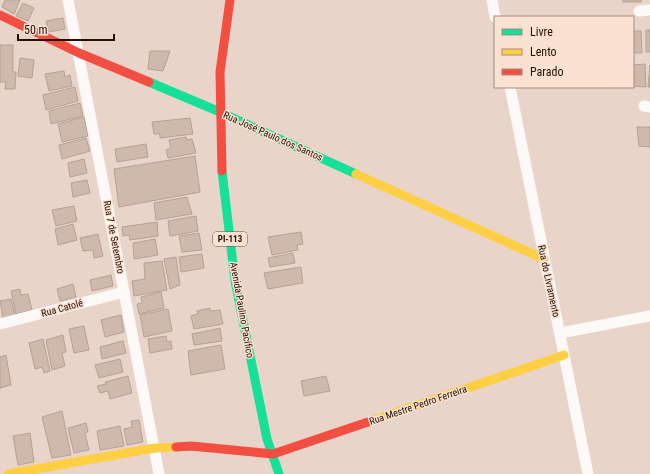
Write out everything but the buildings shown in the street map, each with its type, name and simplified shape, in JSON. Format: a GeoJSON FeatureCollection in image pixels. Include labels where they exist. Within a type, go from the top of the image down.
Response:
{"type":"FeatureCollection","features":[{"type":"Feature","properties":{"kind":"street","name":"Rua 7 de Setembro"},"geometry":{"type":"LineString","coordinates":[[68,0],[159,474]]}},
{"type":"Feature","properties":{"kind":"street","name":"Avenida Paulino Pacífico"},"geometry":{"type":"LineString","coordinates":[[230,0],[220,72],[222,178],[235,281],[267,439],[279,474]]}},
{"type":"Feature","properties":{"kind":"street"},"geometry":{"type":"LineString","coordinates":[[492,0],[495,16]]}},
{"type":"Feature","properties":{"kind":"street","name":"Rua José Paulo dos Santos"},"geometry":{"type":"LineString","coordinates":[[0,15],[79,53],[220,112],[544,259]]}},
{"type":"Feature","properties":{"kind":"street","name":"Rua do Livramento"},"geometry":{"type":"LineString","coordinates":[[510,88],[588,474]]}},
{"type":"Feature","properties":{"kind":"street","name":"Rua Catolé"},"geometry":{"type":"LineString","coordinates":[[0,324],[124,292]]}},
{"type":"Feature","properties":{"kind":"street"},"geometry":{"type":"LineString","coordinates":[[560,333],[650,316]]}},
{"type":"Feature","properties":{"kind":"street","name":"Rua Mestre Pedro Ferreira"},"geometry":{"type":"LineString","coordinates":[[273,454],[564,355]]}},
{"type":"Feature","properties":{"kind":"street"},"geometry":{"type":"LineString","coordinates":[[243,452],[267,439]]}},
{"type":"Feature","properties":{"kind":"street"},"geometry":{"type":"LineString","coordinates":[[8,474],[36,472],[155,448],[191,446],[273,454]]}},
{"type":"Feature","properties":{"kind":"traffic: fast"},"geometry":{"type":"LineString","coordinates":[[149,82],[220,112],[356,174]]}},
{"type":"Feature","properties":{"kind":"traffic: fast"},"geometry":{"type":"LineString","coordinates":[[222,171],[235,281],[267,439],[279,474]]}},
{"type":"Feature","properties":{"kind":"traffic: slow"},"geometry":{"type":"LineString","coordinates":[[356,174],[544,259]]}},
{"type":"Feature","properties":{"kind":"traffic: slow"},"geometry":{"type":"LineString","coordinates":[[368,422],[564,355]]}},
{"type":"Feature","properties":{"kind":"traffic: slow"},"geometry":{"type":"LineString","coordinates":[[8,474],[155,448],[176,447]]}},
{"type":"Feature","properties":{"kind":"traffic: jam"},"geometry":{"type":"LineString","coordinates":[[222,171],[220,72],[230,0]]}},
{"type":"Feature","properties":{"kind":"traffic: jam"},"geometry":{"type":"LineString","coordinates":[[0,15],[79,53],[149,82]]}},
{"type":"Feature","properties":{"kind":"traffic: jam"},"geometry":{"type":"LineString","coordinates":[[176,447],[191,446],[273,454],[368,422]]}}]}
